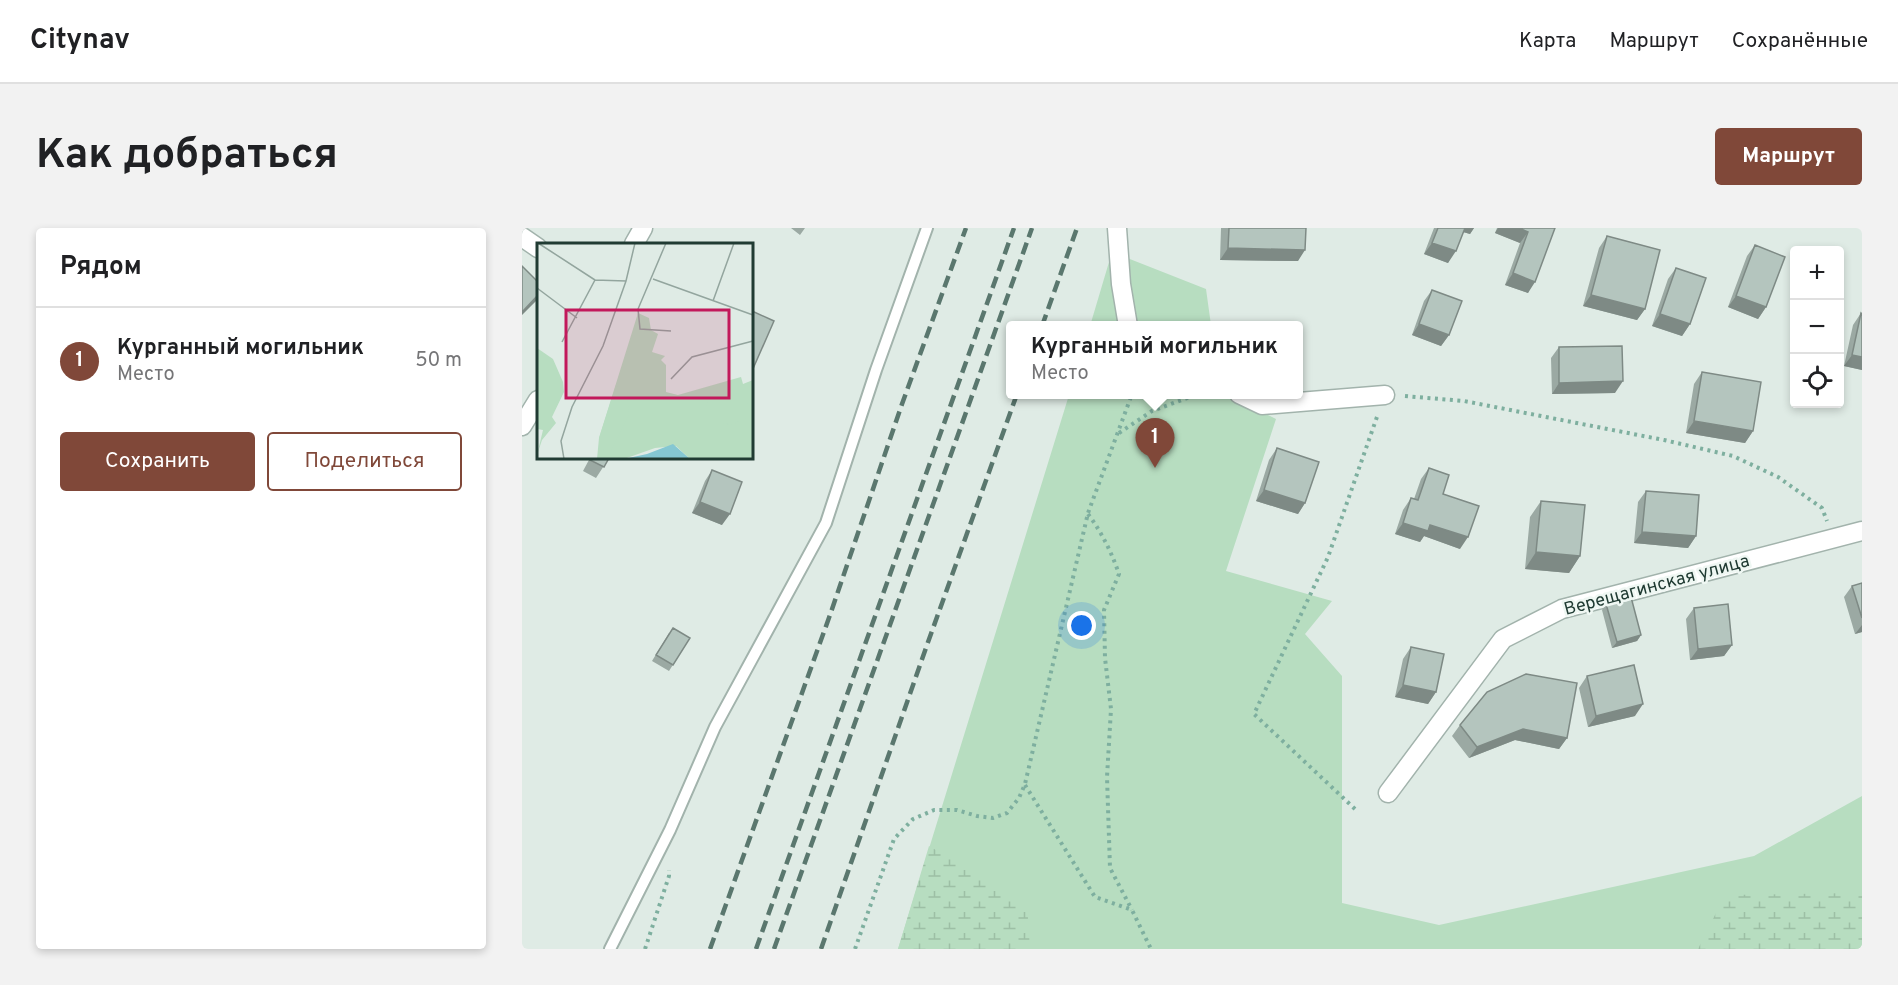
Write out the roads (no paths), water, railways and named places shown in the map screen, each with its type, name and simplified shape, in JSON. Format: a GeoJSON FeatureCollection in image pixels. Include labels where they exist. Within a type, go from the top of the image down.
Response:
{"type":"FeatureCollection","features":[{"type":"Feature","properties":{"kind":"street"},"geometry":{"type":"LineString","coordinates":[[635,243],[643,228]]}},
{"type":"Feature","properties":{"kind":"street"},"geometry":{"type":"LineString","coordinates":[[1117,228],[1121,284],[1127,321]]}},
{"type":"Feature","properties":{"kind":"street"},"geometry":{"type":"LineString","coordinates":[[522,237],[537,247]]}},
{"type":"Feature","properties":{"kind":"street"},"geometry":{"type":"LineString","coordinates":[[1249,399],[1262,405],[1385,395]]}},
{"type":"Feature","properties":{"kind":"street"},"geometry":{"type":"LineString","coordinates":[[522,426],[537,402]]}},
{"type":"Feature","properties":{"kind":"street","name":"Верещагинская улица"},"geometry":{"type":"LineString","coordinates":[[1388,794],[1503,639],[1562,609],[1862,531]]}},
{"type":"Feature","properties":{"kind":"lane"},"geometry":{"type":"LineString","coordinates":[[610,949],[670,830],[715,727],[826,523],[876,370],[927,228]]}},
{"type":"Feature","properties":{"kind":"railway"},"geometry":{"type":"LineString","coordinates":[[710,949],[966,228]]}},
{"type":"Feature","properties":{"kind":"railway"},"geometry":{"type":"LineString","coordinates":[[756,949],[1014,228]]}},
{"type":"Feature","properties":{"kind":"railway"},"geometry":{"type":"LineString","coordinates":[[774,949],[1032,228]]}},
{"type":"Feature","properties":{"kind":"railway"},"geometry":{"type":"LineString","coordinates":[[1044,321],[1077,228]]}},
{"type":"Feature","properties":{"kind":"railway"},"geometry":{"type":"LineString","coordinates":[[821,949],[1015,399]]}},
{"type":"Feature","properties":{"kind":"place","name":"Курганный могильник"},"geometry":{"type":"Point","coordinates":[1155,468]}}]}
